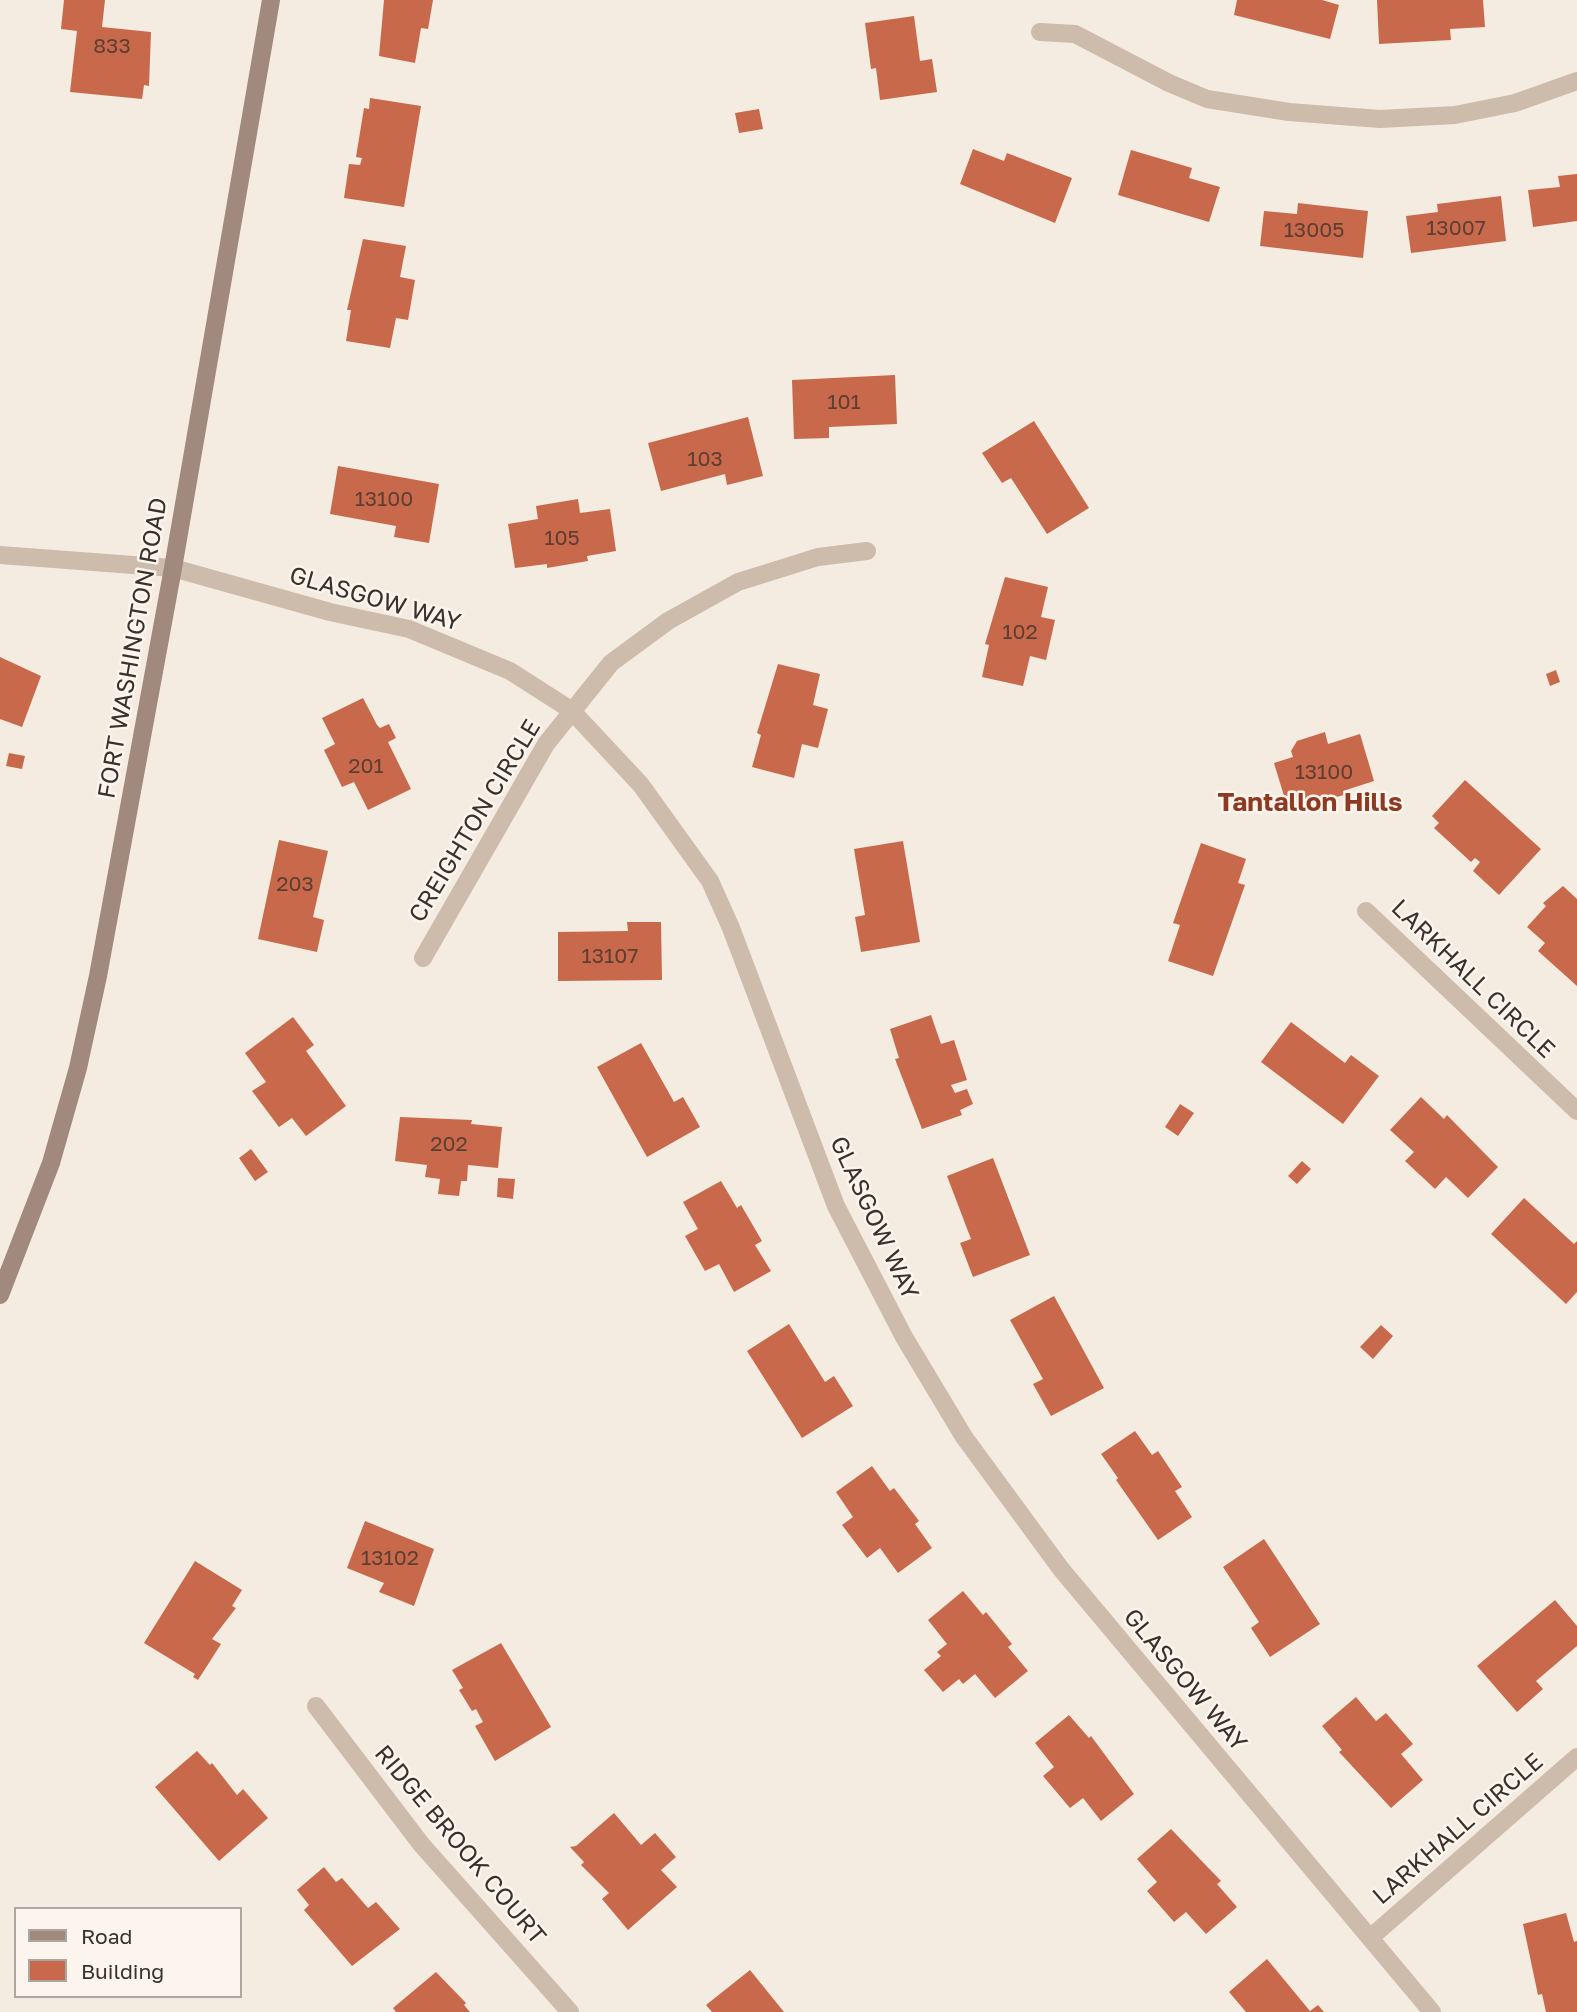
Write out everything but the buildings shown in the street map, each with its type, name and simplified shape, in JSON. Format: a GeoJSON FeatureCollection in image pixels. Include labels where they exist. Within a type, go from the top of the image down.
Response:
{"type":"FeatureCollection","features":[{"type":"Feature","properties":{"kind":"main road","name":"FORT WASHINGTON ROAD"},"geometry":{"type":"LineString","coordinates":[[0,1294],[51,1163],[78,1068],[101,962],[173,568],[271,0]]}},
{"type":"Feature","properties":{"kind":"street"},"geometry":{"type":"LineString","coordinates":[[1040,32],[1074,34],[1129,60],[1169,83],[1207,99],[1289,112],[1380,119],[1455,115],[1516,103],[1577,81]]}},
{"type":"Feature","properties":{"kind":"street","name":"CREIGHTON CIRCLE"},"geometry":{"type":"LineString","coordinates":[[423,958],[513,800],[571,710],[611,663],[701,600],[738,582],[818,557],[867,551]]}},
{"type":"Feature","properties":{"kind":"street","name":"GLASGOW WAY"},"geometry":{"type":"LineString","coordinates":[[0,555],[173,568],[330,612],[409,629],[510,671],[571,710],[640,785],[710,881],[731,928],[836,1206],[904,1337],[964,1437],[1061,1570],[1432,2012]]}},
{"type":"Feature","properties":{"kind":"street","name":"LARKHALL CIRCLE"},"geometry":{"type":"LineString","coordinates":[[1366,911],[1577,1111]]}},
{"type":"Feature","properties":{"kind":"street","name":"RIDGE BROOK COURT"},"geometry":{"type":"LineString","coordinates":[[316,1706],[421,1844],[570,2012]]}},
{"type":"Feature","properties":{"kind":"street","name":"LARKHALL CIRCLE"},"geometry":{"type":"LineString","coordinates":[[1370,1938],[1577,1757]]}},
{"type":"Feature","properties":{"kind":"district","name":"Tantallon Hills"},"geometry":{"type":"Point","coordinates":[1310,803]}}]}
